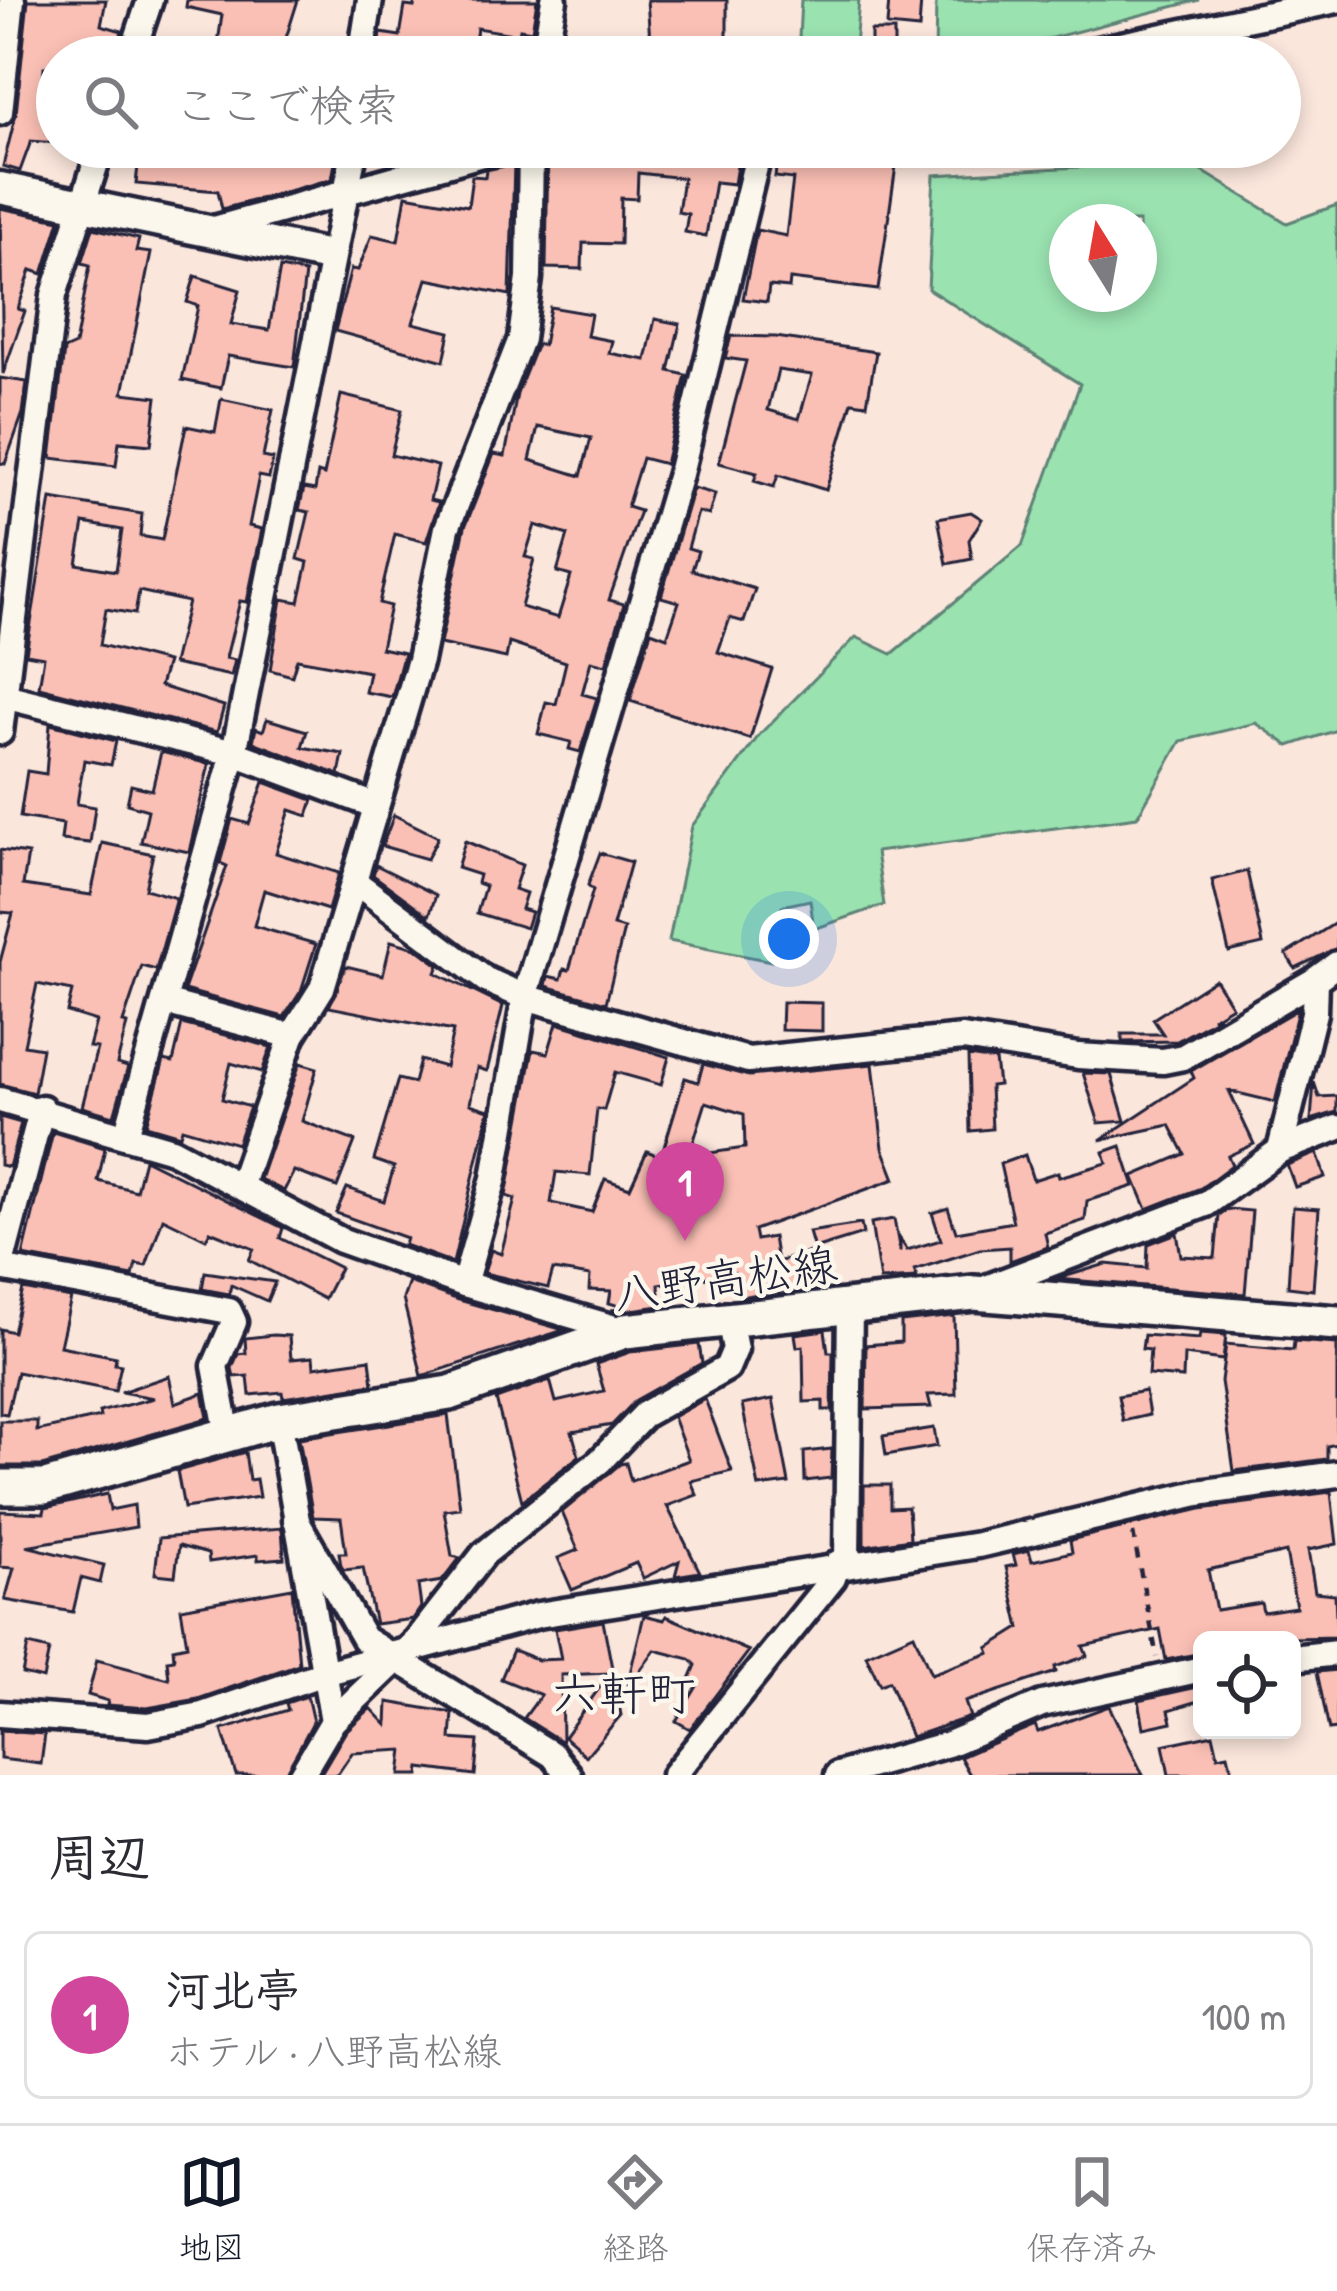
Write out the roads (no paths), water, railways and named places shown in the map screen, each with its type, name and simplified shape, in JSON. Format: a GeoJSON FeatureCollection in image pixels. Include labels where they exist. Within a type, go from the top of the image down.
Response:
{"type":"FeatureCollection","features":[{"type":"Feature","properties":{"kind":"main road","name":"八野高松線"},"geometry":{"type":"LineString","coordinates":[[0,1486],[45,1487],[85,1479],[279,1420],[450,1393],[625,1331],[974,1293],[1337,1323]]}},
{"type":"Feature","properties":{"kind":"street"},"geometry":{"type":"LineString","coordinates":[[0,112],[12,0]]}},
{"type":"Feature","properties":{"kind":"street"},"geometry":{"type":"LineString","coordinates":[[138,36],[150,0]]}},
{"type":"Feature","properties":{"kind":"street"},"geometry":{"type":"LineString","coordinates":[[364,36],[370,0]]}},
{"type":"Feature","properties":{"kind":"street"},"geometry":{"type":"LineString","coordinates":[[548,36],[554,0]]}},
{"type":"Feature","properties":{"kind":"street"},"geometry":{"type":"LineString","coordinates":[[1165,36],[1337,0]]}},
{"type":"Feature","properties":{"kind":"street"},"geometry":{"type":"LineString","coordinates":[[0,731],[54,295],[94,168]]}},
{"type":"Feature","properties":{"kind":"street"},"geometry":{"type":"LineString","coordinates":[[127,1135],[234,753],[329,256],[354,168]]}},
{"type":"Feature","properties":{"kind":"street"},"geometry":{"type":"LineString","coordinates":[[205,232],[430,168]]}},
{"type":"Feature","properties":{"kind":"street"},"geometry":{"type":"LineString","coordinates":[[241,1184],[292,1036],[322,988],[421,660],[447,528],[520,339],[529,278],[531,168]]}},
{"type":"Feature","properties":{"kind":"street"},"geometry":{"type":"LineString","coordinates":[[464,1284],[494,1178],[525,997],[680,474],[755,168]]}},
{"type":"Feature","properties":{"kind":"street"},"geometry":{"type":"LineString","coordinates":[[0,188],[329,256]]}},
{"type":"Feature","properties":{"kind":"street"},"geometry":{"type":"LineString","coordinates":[[2,697],[234,753],[376,806]]}},
{"type":"Feature","properties":{"kind":"street"},"geometry":{"type":"LineString","coordinates":[[354,881],[486,980],[525,997],[748,1060],[963,1038],[1078,1056],[1163,1061],[1183,1057],[1337,964]]}},
{"type":"Feature","properties":{"kind":"street"},"geometry":{"type":"LineString","coordinates":[[1280,1150],[1314,1013],[1315,980]]}},
{"type":"Feature","properties":{"kind":"street"},"geometry":{"type":"LineString","coordinates":[[164,1002],[292,1036]]}},
{"type":"Feature","properties":{"kind":"street"},"geometry":{"type":"LineString","coordinates":[[0,1100],[42,1108],[172,1150],[340,1240],[464,1284],[625,1331]]}},
{"type":"Feature","properties":{"kind":"street"},"geometry":{"type":"LineString","coordinates":[[42,1108],[0,1268],[229,1311],[234,1322],[215,1366],[228,1436]]}},
{"type":"Feature","properties":{"kind":"street"},"geometry":{"type":"LineString","coordinates":[[974,1293],[1012,1274],[1103,1247],[1206,1204],[1280,1150],[1337,1129]]}},
{"type":"Feature","properties":{"kind":"street"},"geometry":{"type":"LineString","coordinates":[[674,1775],[833,1578],[838,1563],[847,1559],[850,1305]]}},
{"type":"Feature","properties":{"kind":"street"},"geometry":{"type":"LineString","coordinates":[[301,1775],[333,1720],[417,1640],[484,1554],[600,1461],[645,1414],[727,1368],[735,1348],[729,1319]]}},
{"type":"Feature","properties":{"kind":"street"},"geometry":{"type":"LineString","coordinates":[[279,1420],[333,1720]]}},
{"type":"Feature","properties":{"kind":"street"},"geometry":{"type":"LineString","coordinates":[[0,1714],[148,1725],[202,1715],[322,1674],[538,1615],[838,1563],[978,1545],[1198,1493],[1337,1474]]}},
{"type":"Feature","properties":{"kind":"street"},"geometry":{"type":"LineString","coordinates":[[296,1520],[364,1639],[553,1755],[569,1775]]}},
{"type":"Feature","properties":{"kind":"street"},"geometry":{"type":"LineString","coordinates":[[1301,1657],[1337,1652]]}},
{"type":"Feature","properties":{"kind":"street"},"geometry":{"type":"LineString","coordinates":[[838,1775],[948,1744],[1042,1704],[1193,1671]]}},
{"type":"Feature","properties":{"kind":"place","name":"河北亭"},"geometry":{"type":"Point","coordinates":[685,1241]}},
{"type":"Feature","properties":{"kind":"district","name":"六軒町"},"geometry":{"type":"Point","coordinates":[623,1692]}}]}
